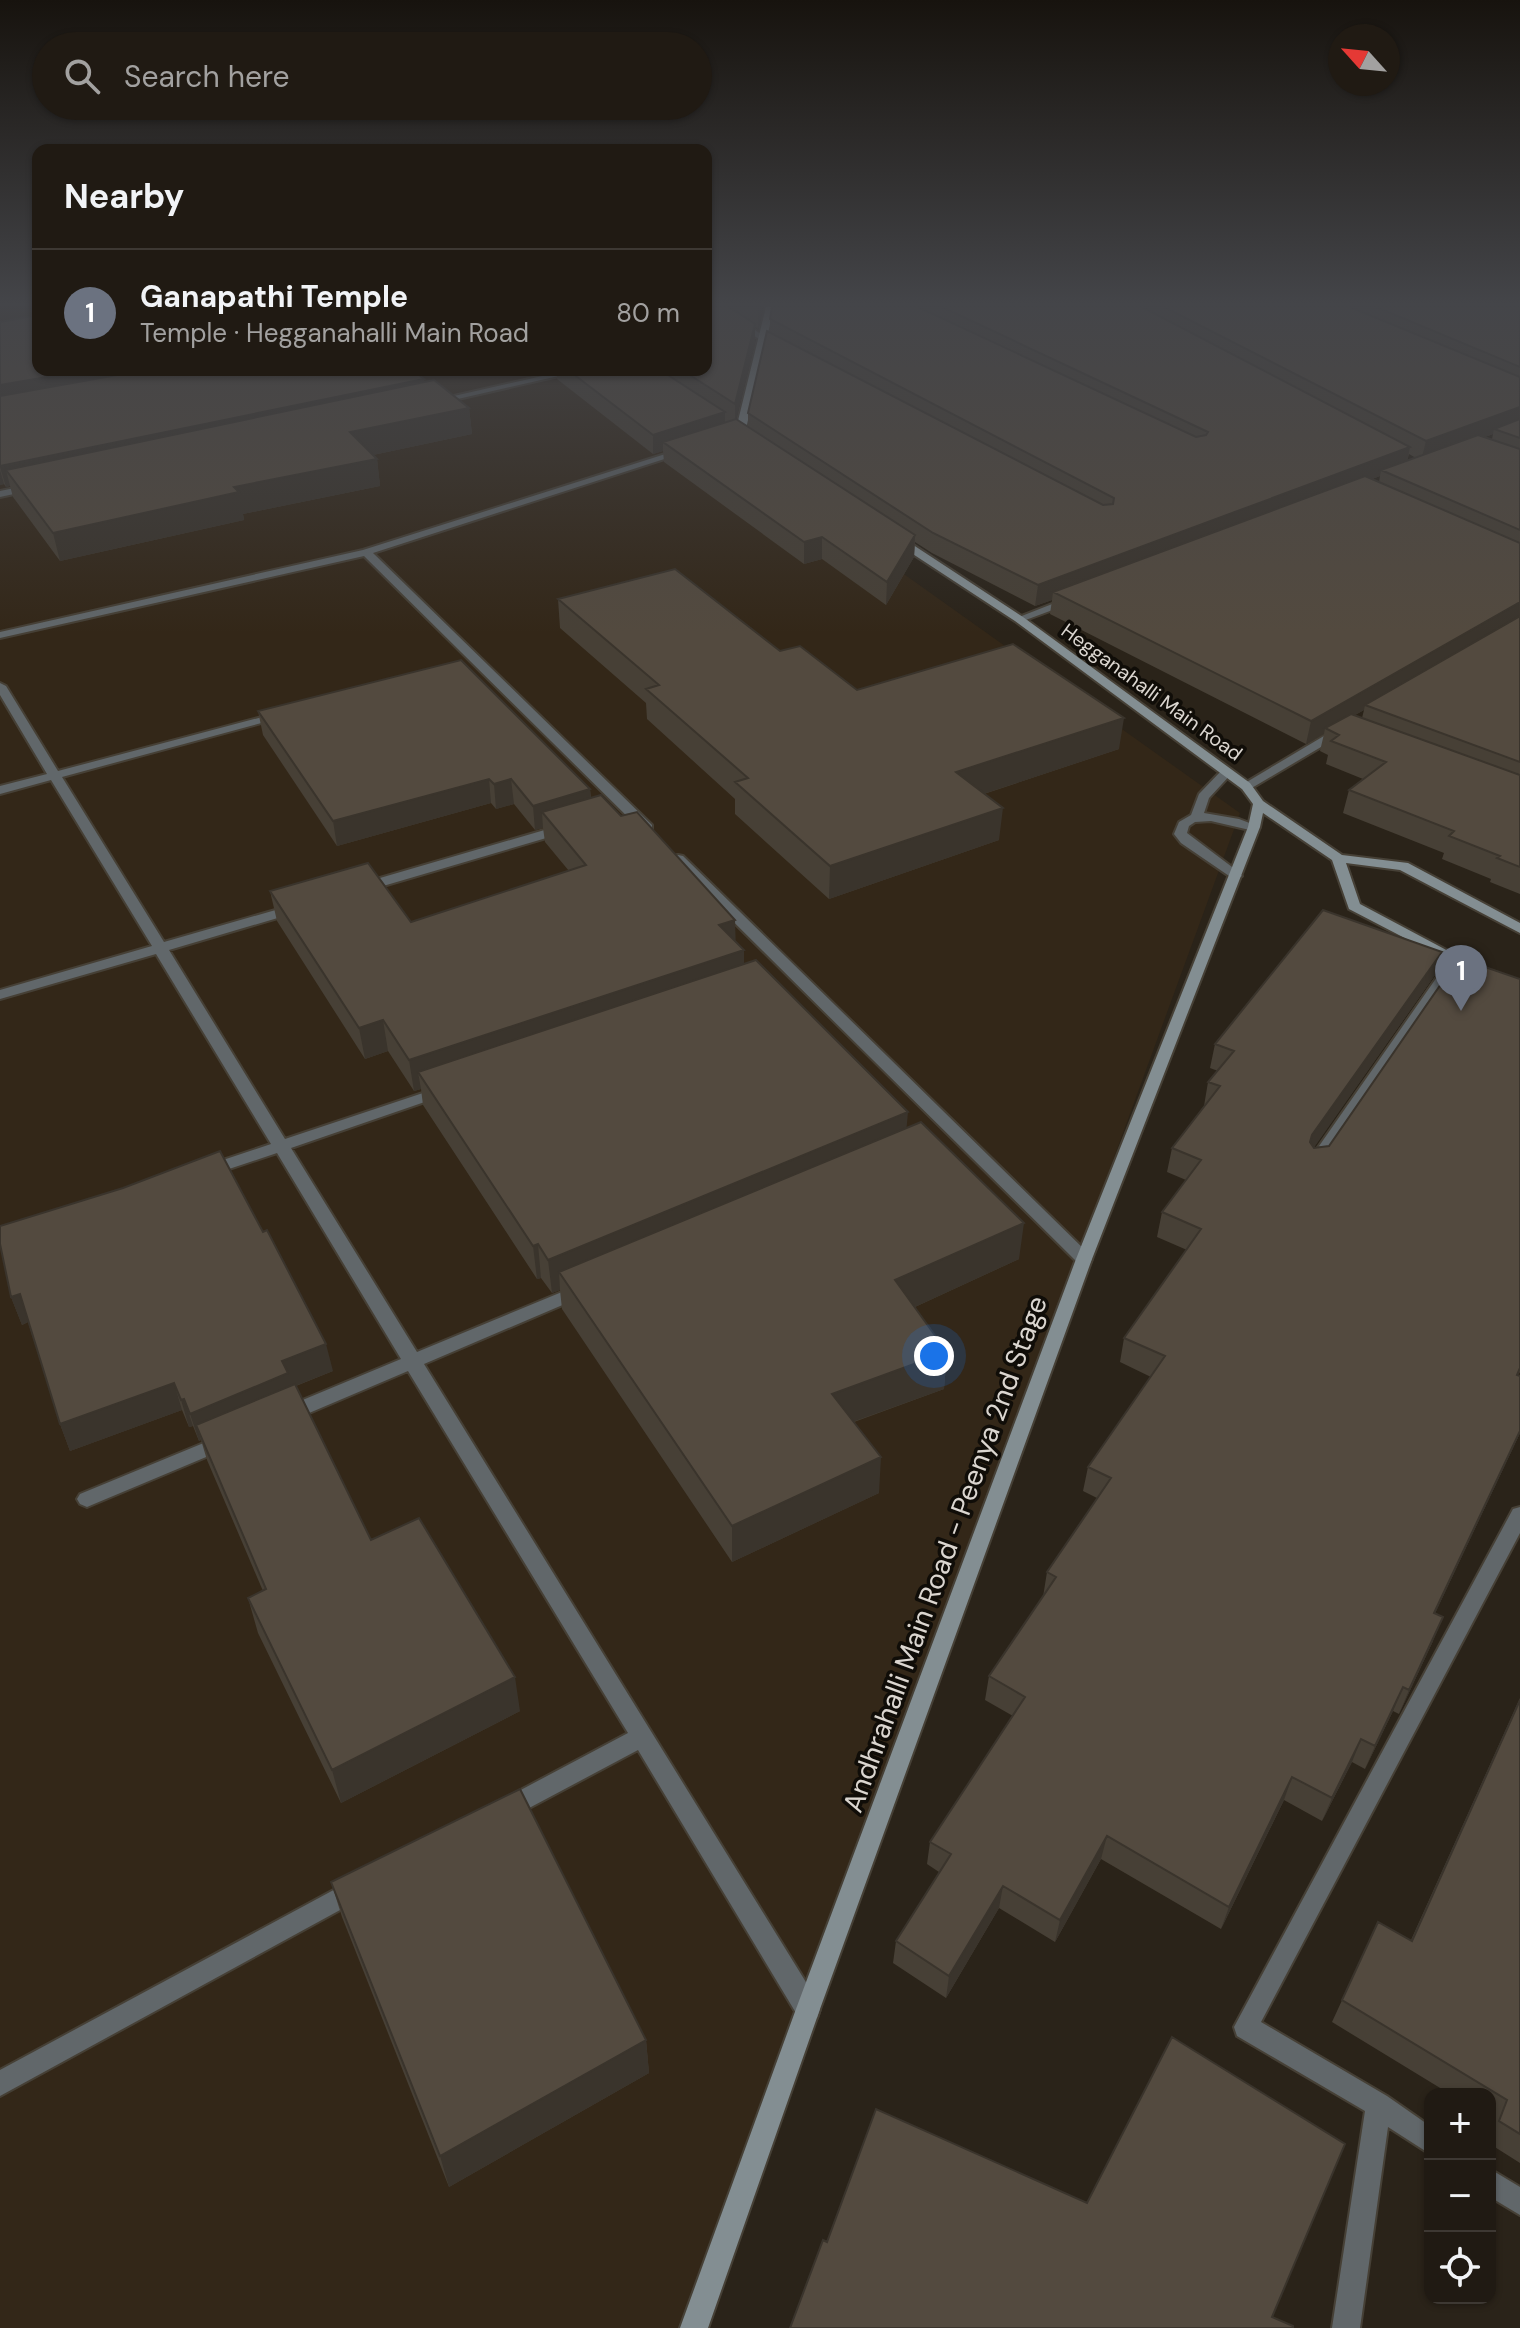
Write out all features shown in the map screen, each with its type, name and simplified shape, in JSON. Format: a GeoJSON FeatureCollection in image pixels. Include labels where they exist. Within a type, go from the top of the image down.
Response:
{"type":"FeatureCollection","features":[{"type":"Feature","properties":{"kind":"street"},"geometry":{"type":"LineString","coordinates":[[740,433],[744,416]]}},
{"type":"Feature","properties":{"kind":"street"},"geometry":{"type":"LineString","coordinates":[[728,425],[752,441]]}},
{"type":"Feature","properties":{"kind":"street"},"geometry":{"type":"LineString","coordinates":[[725,438],[740,433]]}},
{"type":"Feature","properties":{"kind":"street"},"geometry":{"type":"LineString","coordinates":[[0,635],[366,552],[695,447]]}},
{"type":"Feature","properties":{"kind":"street"},"geometry":{"type":"LineString","coordinates":[[0,494],[46,485]]}},
{"type":"Feature","properties":{"kind":"street","name":"Hegganahalli Main Road"},"geometry":{"type":"LineString","coordinates":[[890,534],[1019,619],[1246,786],[1259,804],[1338,858]]}},
{"type":"Feature","properties":{"kind":"street"},"geometry":{"type":"LineString","coordinates":[[366,552],[661,842]]}},
{"type":"Feature","properties":{"kind":"street"},"geometry":{"type":"LineString","coordinates":[[1019,619],[1079,597]]}},
{"type":"Feature","properties":{"kind":"street"},"geometry":{"type":"LineString","coordinates":[[466,669],[481,665]]}},
{"type":"Feature","properties":{"kind":"street"},"geometry":{"type":"LineString","coordinates":[[0,686],[808,2009]]}},
{"type":"Feature","properties":{"kind":"street"},"geometry":{"type":"LineString","coordinates":[[0,790],[298,712]]}},
{"type":"Feature","properties":{"kind":"street"},"geometry":{"type":"LineString","coordinates":[[1246,786],[1344,729],[1358,727]]}},
{"type":"Feature","properties":{"kind":"street"},"geometry":{"type":"LineString","coordinates":[[1197,816],[1203,797],[1227,772]]}},
{"type":"Feature","properties":{"kind":"street","name":"Andhrahalli Main Road - Peenya 2nd Stage"},"geometry":{"type":"LineString","coordinates":[[694,2328],[1084,1259],[1254,827],[1259,804]]}},
{"type":"Feature","properties":{"kind":"street"},"geometry":{"type":"LineString","coordinates":[[613,814],[628,810]]}},
{"type":"Feature","properties":{"kind":"street"},"geometry":{"type":"LineString","coordinates":[[1235,876],[1180,834],[1187,819],[1197,816],[1254,827]]}},
{"type":"Feature","properties":{"kind":"street"},"geometry":{"type":"LineString","coordinates":[[341,894],[583,823]]}},
{"type":"Feature","properties":{"kind":"street"},"geometry":{"type":"LineString","coordinates":[[672,853],[786,975],[947,1137],[1084,1259]]}},
{"type":"Feature","properties":{"kind":"street"},"geometry":{"type":"LineString","coordinates":[[1494,979],[1354,906],[1338,858],[1403,866],[1520,929]]}},
{"type":"Feature","properties":{"kind":"street"},"geometry":{"type":"LineString","coordinates":[[0,995],[311,903]]}},
{"type":"Feature","properties":{"kind":"street"},"geometry":{"type":"LineString","coordinates":[[1314,1165],[1456,960]]}},
{"type":"Feature","properties":{"kind":"street"},"geometry":{"type":"LineString","coordinates":[[192,1177],[462,1084]]}},
{"type":"Feature","properties":{"kind":"street"},"geometry":{"type":"LineString","coordinates":[[270,1421],[603,1281]]}},
{"type":"Feature","properties":{"kind":"street"},"geometry":{"type":"LineString","coordinates":[[87,1499],[242,1433]]}},
{"type":"Feature","properties":{"kind":"street"},"geometry":{"type":"LineString","coordinates":[[1424,2137],[1378,2105],[1246,2027],[1520,1515]]}},
{"type":"Feature","properties":{"kind":"street"},"geometry":{"type":"LineString","coordinates":[[486,1820],[641,1737]]}},
{"type":"Feature","properties":{"kind":"street"},"geometry":{"type":"LineString","coordinates":[[0,2084],[373,1880]]}},
{"type":"Feature","properties":{"kind":"street"},"geometry":{"type":"LineString","coordinates":[[1346,2328],[1378,2105]]}},
{"type":"Feature","properties":{"kind":"street"},"geometry":{"type":"LineString","coordinates":[[1496,2186],[1520,2202]]}},
{"type":"Feature","properties":{"kind":"shaded area"},"geometry":{"type":"Polygon","coordinates":[[[0,416],[678,416],[1240,813],[686,2328],[0,2328],[0,416]]]}},
{"type":"Feature","properties":{"kind":"building"},"geometry":{"type":"Polygon","coordinates":[[[0,416],[245,416],[0,466],[0,416]]]}},
{"type":"Feature","properties":{"kind":"building"},"geometry":{"type":"Polygon","coordinates":[[[265,416],[431,416],[350,432],[377,459],[234,487],[239,492],[53,533],[6,470],[265,416]]]}},
{"type":"Feature","properties":{"kind":"building"},"geometry":{"type":"Polygon","coordinates":[[[628,416],[714,416],[653,435],[628,416]]]}},
{"type":"Feature","properties":{"kind":"building"},"geometry":{"type":"Polygon","coordinates":[[[752,416],[930,416],[1103,505],[1113,504],[1114,498],[956,416],[1150,416],[1196,437],[1208,432],[1173,416],[1350,416],[1410,447],[1038,585],[933,533],[752,416]]]}},
{"type":"Feature","properties":{"kind":"building"},"geometry":{"type":"Polygon","coordinates":[[[1376,416],[1496,416],[1426,441],[1376,416]]]}},
{"type":"Feature","properties":{"kind":"building"},"geometry":{"type":"Polygon","coordinates":[[[736,419],[915,535],[887,582],[822,537],[804,542],[663,442],[736,419]]]}},
{"type":"Feature","properties":{"kind":"building"},"geometry":{"type":"Polygon","coordinates":[[[1520,419],[1520,438],[1494,429],[1520,419]]]}},
{"type":"Feature","properties":{"kind":"building"},"geometry":{"type":"Polygon","coordinates":[[[1478,435],[1520,449],[1520,530],[1381,470],[1478,435]]]}},
{"type":"Feature","properties":{"kind":"building"},"geometry":{"type":"Polygon","coordinates":[[[1365,476],[1520,543],[1520,602],[1311,721],[1053,592],[1365,476]]]}},
{"type":"Feature","properties":{"kind":"building"},"geometry":{"type":"Polygon","coordinates":[[[675,569],[780,651],[800,646],[857,690],[1013,644],[1124,718],[956,772],[1003,808],[830,866],[735,782],[748,778],[646,689],[659,685],[558,599],[675,569]]]}},
{"type":"Feature","properties":{"kind":"building"},"geometry":{"type":"Polygon","coordinates":[[[1520,616],[1520,762],[1365,705],[1520,616]]]}},
{"type":"Feature","properties":{"kind":"building"},"geometry":{"type":"Polygon","coordinates":[[[461,660],[590,789],[533,806],[511,779],[494,784],[489,779],[333,821],[258,711],[461,660]]]}},
{"type":"Feature","properties":{"kind":"building"},"geometry":{"type":"Polygon","coordinates":[[[1351,714],[1520,775],[1520,867],[1449,836],[1454,831],[1349,790],[1386,762],[1331,741],[1339,735],[1325,728],[1351,714]]]}},
{"type":"Feature","properties":{"kind":"building"},"geometry":{"type":"Polygon","coordinates":[[[601,795],[621,816],[637,812],[735,920],[719,925],[744,950],[409,1060],[383,1020],[359,1028],[270,891],[368,863],[411,922],[586,865],[542,812],[601,795]]]}},
{"type":"Feature","properties":{"kind":"building"},"geometry":{"type":"Polygon","coordinates":[[[1323,910],[1442,952],[1312,1135],[1310,1142],[1314,1148],[1329,1146],[1459,958],[1520,979],[1520,1368],[1517,1375],[1520,1376],[1520,1431],[1434,1613],[1443,1617],[1409,1690],[1403,1687],[1375,1746],[1361,1739],[1332,1798],[1292,1777],[1229,1907],[1107,1836],[1060,1920],[1003,1886],[949,1976],[896,1941],[951,1854],[930,1842],[1025,1697],[989,1676],[1056,1577],[1047,1572],[1111,1478],[1088,1467],[1165,1356],[1124,1338],[1201,1229],[1162,1212],[1201,1160],[1172,1148],[1220,1086],[1208,1082],[1234,1051],[1215,1044],[1323,910]]]}},
{"type":"Feature","properties":{"kind":"building"},"geometry":{"type":"Polygon","coordinates":[[[756,960],[908,1112],[548,1260],[538,1244],[533,1246],[418,1072],[756,960]]]}},
{"type":"Feature","properties":{"kind":"building"},"geometry":{"type":"Polygon","coordinates":[[[921,1122],[1024,1223],[895,1280],[947,1352],[832,1394],[881,1457],[732,1526],[559,1272],[921,1122]]]}},
{"type":"Feature","properties":{"kind":"building"},"geometry":{"type":"Polygon","coordinates":[[[220,1151],[263,1232],[267,1230],[326,1344],[282,1361],[288,1373],[190,1414],[174,1383],[60,1424],[20,1294],[11,1297],[0,1244],[0,1226],[123,1188],[220,1151]]]}},
{"type":"Feature","properties":{"kind":"building"},"geometry":{"type":"Polygon","coordinates":[[[295,1384],[371,1540],[419,1518],[515,1677],[332,1770],[248,1598],[266,1589],[196,1425],[295,1384]]]}},
{"type":"Feature","properties":{"kind":"building"},"geometry":{"type":"Polygon","coordinates":[[[1520,1700],[1520,2134],[1499,2121],[1507,2100],[1496,2093],[1496,2088],[1487,2088],[1342,2000],[1378,1922],[1412,1941],[1520,1700]]]}},
{"type":"Feature","properties":{"kind":"building"},"geometry":{"type":"Polygon","coordinates":[[[520,1789],[646,2040],[440,2156],[331,1882],[520,1789]]]}},
{"type":"Feature","properties":{"kind":"building"},"geometry":{"type":"Polygon","coordinates":[[[1172,2037],[1345,2144],[1272,2317],[1293,2328],[790,2328],[823,2240],[827,2242],[876,2109],[1087,2203],[1172,2037]]]}},
{"type":"Feature","properties":{"kind":"place","name":"Ganapathi Temple"},"geometry":{"type":"Point","coordinates":[1461,1011]}}]}
